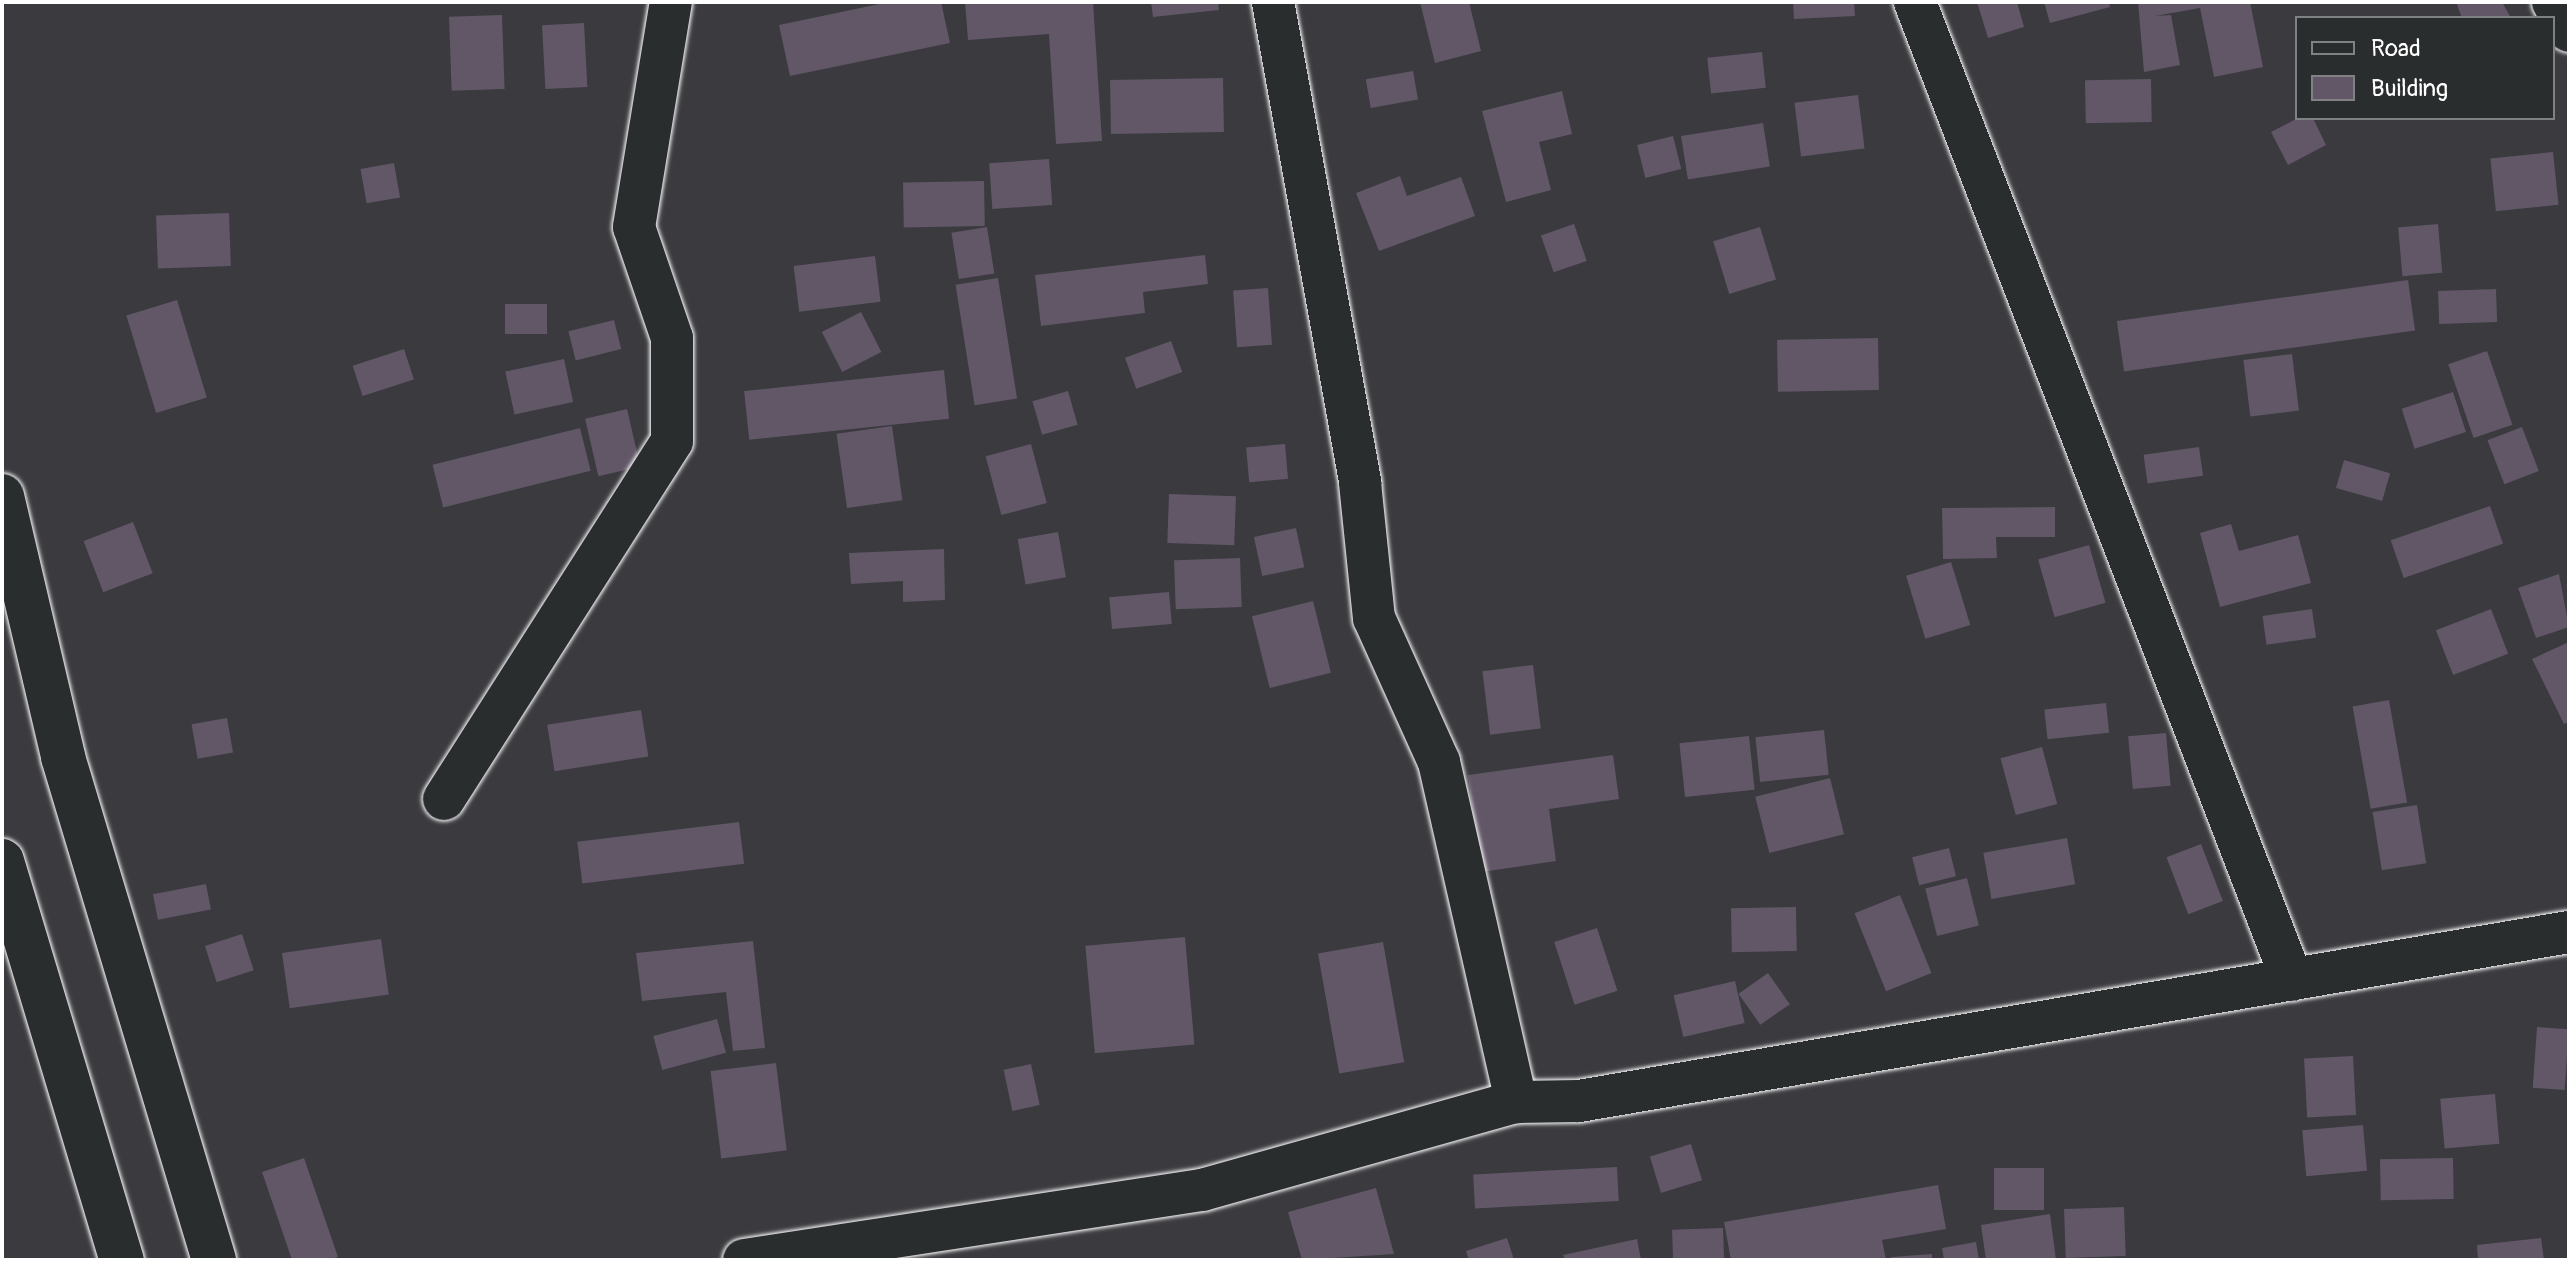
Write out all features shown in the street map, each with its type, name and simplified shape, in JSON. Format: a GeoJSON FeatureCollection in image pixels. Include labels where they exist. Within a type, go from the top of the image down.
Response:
{"type":"FeatureCollection","features":[{"type":"Feature","properties":{"kind":"main road"},"geometry":{"type":"LineString","coordinates":[[2,496],[63,757],[214,1260]]}},
{"type":"Feature","properties":{"kind":"main road"},"geometry":{"type":"LineString","coordinates":[[2,861],[122,1260]]}},
{"type":"Feature","properties":{"kind":"street"},"geometry":{"type":"LineString","coordinates":[[444,799],[672,441],[672,338],[634,227],[671,2]]}},
{"type":"Feature","properties":{"kind":"street"},"geometry":{"type":"LineString","coordinates":[[1273,2],[1360,483],[1374,618],[1439,762],[1516,1102]]}},
{"type":"Feature","properties":{"kind":"street"},"geometry":{"type":"LineString","coordinates":[[1915,2],[2292,980]]}},
{"type":"Feature","properties":{"kind":"street"},"geometry":{"type":"LineString","coordinates":[[2553,2],[2569,31]]}},
{"type":"Feature","properties":{"kind":"street"},"geometry":{"type":"LineString","coordinates":[[744,1260],[935,1246],[1202,1190],[1516,1102],[1579,1101],[2569,932]]}},
{"type":"Feature","properties":{"kind":"building"},"geometry":{"type":"Polygon","coordinates":[[[889,2],[941,2],[950,43],[790,76],[779,25],[889,2]]]}},
{"type":"Feature","properties":{"kind":"building"},"geometry":{"type":"Polygon","coordinates":[[[965,2],[1093,2],[1102,141],[1056,144],[1049,34],[968,40],[965,2]]]}},
{"type":"Feature","properties":{"kind":"building"},"geometry":{"type":"Polygon","coordinates":[[[1151,2],[1218,2],[1219,10],[1153,17],[1151,2]]]}},
{"type":"Feature","properties":{"kind":"building"},"geometry":{"type":"Polygon","coordinates":[[[1420,2],[1469,2],[1481,51],[1435,63],[1420,2]]]}},
{"type":"Feature","properties":{"kind":"building"},"geometry":{"type":"Polygon","coordinates":[[[1793,2],[1854,2],[1855,16],[1794,19],[1793,2]]]}},
{"type":"Feature","properties":{"kind":"building"},"geometry":{"type":"Polygon","coordinates":[[[1977,2],[2017,2],[2024,27],[1988,38],[1977,2]]]}},
{"type":"Feature","properties":{"kind":"building"},"geometry":{"type":"Polygon","coordinates":[[[2044,2],[2109,2],[2110,7],[2050,23],[2044,2]]]}},
{"type":"Feature","properties":{"kind":"building"},"geometry":{"type":"Polygon","coordinates":[[[2138,2],[2250,2],[2263,67],[2214,77],[2200,8],[2155,16],[2171,15],[2180,65],[2144,72],[2138,2]]]}},
{"type":"Feature","properties":{"kind":"building"},"geometry":{"type":"Polygon","coordinates":[[[2456,2],[2502,2],[2510,16],[2461,16],[2456,2]]]}},
{"type":"Feature","properties":{"kind":"building"},"geometry":{"type":"Polygon","coordinates":[[[502,15],[505,89],[452,91],[449,17],[502,15]]]}},
{"type":"Feature","properties":{"kind":"building"},"geometry":{"type":"Polygon","coordinates":[[[584,23],[587,87],[545,89],[542,25],[584,23]]]}},
{"type":"Feature","properties":{"kind":"building"},"geometry":{"type":"Polygon","coordinates":[[[1762,52],[1766,88],[1711,94],[1707,58],[1762,52]]]}},
{"type":"Feature","properties":{"kind":"building"},"geometry":{"type":"Polygon","coordinates":[[[1413,71],[1418,100],[1371,108],[1366,79],[1413,71]]]}},
{"type":"Feature","properties":{"kind":"building"},"geometry":{"type":"Polygon","coordinates":[[[1223,78],[1224,132],[1111,134],[1110,80],[1223,78]]]}},
{"type":"Feature","properties":{"kind":"building"},"geometry":{"type":"Polygon","coordinates":[[[2151,79],[2152,122],[2086,123],[2085,80],[2151,79]]]}},
{"type":"Feature","properties":{"kind":"building"},"geometry":{"type":"Polygon","coordinates":[[[1562,91],[1572,134],[1539,142],[1551,190],[1506,202],[1482,111],[1562,91]]]}},
{"type":"Feature","properties":{"kind":"building"},"geometry":{"type":"Polygon","coordinates":[[[1858,95],[1865,149],[1801,156],[1794,103],[1858,95]]]}},
{"type":"Feature","properties":{"kind":"building"},"geometry":{"type":"Polygon","coordinates":[[[2295,120],[2314,120],[2326,145],[2288,165],[2271,132],[2295,120]]]}},
{"type":"Feature","properties":{"kind":"building"},"geometry":{"type":"Polygon","coordinates":[[[1763,123],[1770,166],[1688,179],[1681,136],[1763,123]]]}},
{"type":"Feature","properties":{"kind":"building"},"geometry":{"type":"Polygon","coordinates":[[[1673,136],[1681,169],[1645,178],[1637,145],[1673,136]]]}},
{"type":"Feature","properties":{"kind":"building"},"geometry":{"type":"Polygon","coordinates":[[[2553,152],[2559,205],[2496,211],[2490,159],[2553,152]]]}},
{"type":"Feature","properties":{"kind":"building"},"geometry":{"type":"Polygon","coordinates":[[[1049,159],[1052,205],[992,209],[989,163],[1049,159]]]}},
{"type":"Feature","properties":{"kind":"building"},"geometry":{"type":"Polygon","coordinates":[[[394,163],[400,197],[367,203],[361,169],[394,163]]]}},
{"type":"Feature","properties":{"kind":"building"},"geometry":{"type":"Polygon","coordinates":[[[1400,176],[1407,196],[1461,177],[1475,216],[1379,251],[1356,193],[1400,176]]]}},
{"type":"Feature","properties":{"kind":"building"},"geometry":{"type":"Polygon","coordinates":[[[984,181],[985,226],[904,227],[903,182],[984,181]]]}},
{"type":"Feature","properties":{"kind":"building"},"geometry":{"type":"Polygon","coordinates":[[[229,213],[231,266],[158,269],[156,216],[229,213]]]}},
{"type":"Feature","properties":{"kind":"building"},"geometry":{"type":"Polygon","coordinates":[[[1574,224],[1587,261],[1554,272],[1541,235],[1574,224]]]}},
{"type":"Feature","properties":{"kind":"building"},"geometry":{"type":"Polygon","coordinates":[[[2438,224],[2442,273],[2402,276],[2398,227],[2438,224]]]}},
{"type":"Feature","properties":{"kind":"building"},"geometry":{"type":"Polygon","coordinates":[[[987,227],[994,273],[959,279],[951,233],[987,227]]]}},
{"type":"Feature","properties":{"kind":"building"},"geometry":{"type":"Polygon","coordinates":[[[1760,227],[1776,280],[1729,294],[1713,241],[1760,227]]]}},
{"type":"Feature","properties":{"kind":"building"},"geometry":{"type":"Polygon","coordinates":[[[1205,255],[1208,284],[1143,292],[1145,313],[1041,326],[1035,275],[1205,255]]]}},
{"type":"Feature","properties":{"kind":"building"},"geometry":{"type":"Polygon","coordinates":[[[875,256],[881,302],[799,312],[794,266],[875,256]]]}},
{"type":"Feature","properties":{"kind":"building"},"geometry":{"type":"Polygon","coordinates":[[[998,278],[1017,398],[975,405],[956,285],[998,278]]]}},
{"type":"Feature","properties":{"kind":"building"},"geometry":{"type":"Polygon","coordinates":[[[2408,280],[2415,331],[2124,371],[2117,321],[2408,280]]]}},
{"type":"Feature","properties":{"kind":"building"},"geometry":{"type":"Polygon","coordinates":[[[1268,288],[1272,345],[1237,347],[1233,290],[1268,288]]]}},
{"type":"Feature","properties":{"kind":"building"},"geometry":{"type":"Polygon","coordinates":[[[2496,289],[2497,322],[2439,324],[2438,291],[2496,289]]]}},
{"type":"Feature","properties":{"kind":"building"},"geometry":{"type":"Polygon","coordinates":[[[177,300],[207,398],[156,413],[126,315],[177,300]]]}},
{"type":"Feature","properties":{"kind":"building"},"geometry":{"type":"Polygon","coordinates":[[[505,304],[547,304],[547,334],[505,334],[505,304]]]}},
{"type":"Feature","properties":{"kind":"building"},"geometry":{"type":"Polygon","coordinates":[[[861,312],[881,352],[842,372],[822,332],[861,312]]]}},
{"type":"Feature","properties":{"kind":"building"},"geometry":{"type":"Polygon","coordinates":[[[614,320],[621,349],[576,360],[568,331],[614,320]]]}},
{"type":"Feature","properties":{"kind":"building"},"geometry":{"type":"Polygon","coordinates":[[[1878,338],[1879,390],[1778,392],[1777,340],[1878,338]]]}},
{"type":"Feature","properties":{"kind":"building"},"geometry":{"type":"Polygon","coordinates":[[[1171,341],[1182,372],[1136,389],[1125,358],[1171,341]]]}},
{"type":"Feature","properties":{"kind":"building"},"geometry":{"type":"Polygon","coordinates":[[[404,349],[414,379],[363,396],[353,366],[404,349]]]}},
{"type":"Feature","properties":{"kind":"building"},"geometry":{"type":"Polygon","coordinates":[[[2487,351],[2512,425],[2474,438],[2448,364],[2487,351]]]}},
{"type":"Feature","properties":{"kind":"building"},"geometry":{"type":"Polygon","coordinates":[[[2292,354],[2299,411],[2250,417],[2243,360],[2292,354]]]}},
{"type":"Feature","properties":{"kind":"building"},"geometry":{"type":"Polygon","coordinates":[[[564,359],[573,402],[514,415],[505,371],[564,359]]]}},
{"type":"Feature","properties":{"kind":"building"},"geometry":{"type":"Polygon","coordinates":[[[944,370],[949,419],[749,440],[744,391],[944,370]]]}},
{"type":"Feature","properties":{"kind":"building"},"geometry":{"type":"Polygon","coordinates":[[[1068,391],[1078,425],[1042,435],[1032,401],[1068,391]]]}},
{"type":"Feature","properties":{"kind":"building"},"geometry":{"type":"Polygon","coordinates":[[[2453,392],[2466,432],[2415,449],[2402,409],[2453,392]]]}},
{"type":"Feature","properties":{"kind":"building"},"geometry":{"type":"Polygon","coordinates":[[[627,409],[640,466],[598,476],[585,419],[627,409]]]}},
{"type":"Feature","properties":{"kind":"building"},"geometry":{"type":"Polygon","coordinates":[[[892,426],[902,500],[847,508],[837,434],[892,426]]]}},
{"type":"Feature","properties":{"kind":"building"},"geometry":{"type":"Polygon","coordinates":[[[2522,427],[2539,471],[2504,484],[2487,440],[2522,427]]]}},
{"type":"Feature","properties":{"kind":"building"},"geometry":{"type":"Polygon","coordinates":[[[580,428],[591,471],[443,507],[433,465],[580,428]]]}},
{"type":"Feature","properties":{"kind":"building"},"geometry":{"type":"Polygon","coordinates":[[[1031,444],[1047,503],[1001,515],[986,456],[1031,444]]]}},
{"type":"Feature","properties":{"kind":"building"},"geometry":{"type":"Polygon","coordinates":[[[1285,444],[1288,479],[1249,482],[1246,447],[1285,444]]]}},
{"type":"Feature","properties":{"kind":"building"},"geometry":{"type":"Polygon","coordinates":[[[2199,447],[2203,476],[2148,484],[2144,455],[2199,447]]]}},
{"type":"Feature","properties":{"kind":"building"},"geometry":{"type":"Polygon","coordinates":[[[2344,460],[2390,473],[2382,501],[2336,488],[2344,460]]]}},
{"type":"Feature","properties":{"kind":"building"},"geometry":{"type":"Polygon","coordinates":[[[1169,494],[1236,496],[1234,545],[1167,543],[1169,494]]]}},
{"type":"Feature","properties":{"kind":"building"},"geometry":{"type":"Polygon","coordinates":[[[2490,506],[2503,544],[2404,578],[2391,540],[2490,506]]]}},
{"type":"Feature","properties":{"kind":"building"},"geometry":{"type":"Polygon","coordinates":[[[2055,507],[2055,537],[1996,537],[1997,558],[1943,559],[1942,508],[2055,507]]]}},
{"type":"Feature","properties":{"kind":"building"},"geometry":{"type":"Polygon","coordinates":[[[133,522],[153,573],[103,592],[84,541],[133,522]]]}},
{"type":"Feature","properties":{"kind":"building"},"geometry":{"type":"Polygon","coordinates":[[[2231,524],[2239,551],[2298,535],[2311,583],[2220,607],[2200,533],[2231,524]]]}},
{"type":"Feature","properties":{"kind":"building"},"geometry":{"type":"Polygon","coordinates":[[[1296,528],[1304,567],[1262,576],[1254,537],[1296,528]]]}},
{"type":"Feature","properties":{"kind":"building"},"geometry":{"type":"Polygon","coordinates":[[[1058,532],[1066,577],[1026,584],[1018,539],[1058,532]]]}},
{"type":"Feature","properties":{"kind":"building"},"geometry":{"type":"Polygon","coordinates":[[[2089,545],[2106,603],[2055,617],[2038,560],[2089,545]]]}},
{"type":"Feature","properties":{"kind":"building"},"geometry":{"type":"Polygon","coordinates":[[[944,549],[945,600],[903,602],[903,581],[851,584],[849,553],[944,549]]]}},
{"type":"Feature","properties":{"kind":"building"},"geometry":{"type":"Polygon","coordinates":[[[1240,558],[1242,607],[1176,609],[1174,560],[1240,558]]]}},
{"type":"Feature","properties":{"kind":"building"},"geometry":{"type":"Polygon","coordinates":[[[1951,562],[1970,625],[1925,639],[1906,576],[1951,562]]]}},
{"type":"Feature","properties":{"kind":"building"},"geometry":{"type":"Polygon","coordinates":[[[2559,574],[2569,627],[2536,638],[2518,588],[2559,574]]]}},
{"type":"Feature","properties":{"kind":"building"},"geometry":{"type":"Polygon","coordinates":[[[1169,592],[1172,624],[1112,629],[1109,597],[1169,592]]]}},
{"type":"Feature","properties":{"kind":"building"},"geometry":{"type":"Polygon","coordinates":[[[1313,601],[1331,673],[1270,688],[1252,616],[1313,601]]]}},
{"type":"Feature","properties":{"kind":"building"},"geometry":{"type":"Polygon","coordinates":[[[2312,609],[2316,638],[2267,645],[2262,616],[2312,609]]]}},
{"type":"Feature","properties":{"kind":"building"},"geometry":{"type":"Polygon","coordinates":[[[2491,609],[2508,654],[2453,675],[2436,630],[2491,609]]]}},
{"type":"Feature","properties":{"kind":"building"},"geometry":{"type":"Polygon","coordinates":[[[2569,642],[2569,722],[2564,724],[2532,659],[2569,642]]]}},
{"type":"Feature","properties":{"kind":"building"},"geometry":{"type":"Polygon","coordinates":[[[1533,665],[1541,729],[1490,735],[1482,671],[1533,665]]]}},
{"type":"Feature","properties":{"kind":"building"},"geometry":{"type":"Polygon","coordinates":[[[2389,700],[2407,802],[2371,809],[2353,706],[2389,700]]]}},
{"type":"Feature","properties":{"kind":"building"},"geometry":{"type":"Polygon","coordinates":[[[2106,703],[2109,733],[2047,739],[2044,709],[2106,703]]]}},
{"type":"Feature","properties":{"kind":"building"},"geometry":{"type":"Polygon","coordinates":[[[641,710],[648,756],[555,771],[547,725],[641,710]]]}},
{"type":"Feature","properties":{"kind":"building"},"geometry":{"type":"Polygon","coordinates":[[[227,718],[233,752],[198,759],[192,724],[227,718]]]}},
{"type":"Feature","properties":{"kind":"building"},"geometry":{"type":"Polygon","coordinates":[[[1824,730],[1829,775],[1760,782],[1755,737],[1824,730]]]}},
{"type":"Feature","properties":{"kind":"building"},"geometry":{"type":"Polygon","coordinates":[[[2166,733],[2171,786],[2133,789],[2128,736],[2166,733]]]}},
{"type":"Feature","properties":{"kind":"building"},"geometry":{"type":"Polygon","coordinates":[[[1749,736],[1755,790],[1685,797],[1679,743],[1749,736]]]}},
{"type":"Feature","properties":{"kind":"building"},"geometry":{"type":"Polygon","coordinates":[[[2042,747],[2057,804],[2016,815],[2000,758],[2042,747]]]}},
{"type":"Feature","properties":{"kind":"building"},"geometry":{"type":"Polygon","coordinates":[[[1613,755],[1619,799],[1549,809],[1556,861],[1481,872],[1468,775],[1613,755]]]}},
{"type":"Feature","properties":{"kind":"building"},"geometry":{"type":"Polygon","coordinates":[[[1830,778],[1844,834],[1769,853],[1755,797],[1830,778]]]}},
{"type":"Feature","properties":{"kind":"building"},"geometry":{"type":"Polygon","coordinates":[[[2417,805],[2426,863],[2382,870],[2373,812],[2417,805]]]}},
{"type":"Feature","properties":{"kind":"building"},"geometry":{"type":"Polygon","coordinates":[[[739,822],[744,864],[582,884],[577,842],[739,822]]]}},
{"type":"Feature","properties":{"kind":"building"},"geometry":{"type":"Polygon","coordinates":[[[2067,838],[2075,884],[1991,899],[1983,853],[2067,838]]]}},
{"type":"Feature","properties":{"kind":"building"},"geometry":{"type":"Polygon","coordinates":[[[2201,844],[2223,901],[2188,914],[2166,857],[2201,844]]]}},
{"type":"Feature","properties":{"kind":"building"},"geometry":{"type":"Polygon","coordinates":[[[1949,848],[1956,876],[1919,885],[1912,857],[1949,848]]]}},
{"type":"Feature","properties":{"kind":"building"},"geometry":{"type":"Polygon","coordinates":[[[1967,878],[1979,926],[1937,936],[1925,888],[1967,878]]]}},
{"type":"Feature","properties":{"kind":"building"},"geometry":{"type":"Polygon","coordinates":[[[206,884],[211,910],[158,920],[153,894],[206,884]]]}},
{"type":"Feature","properties":{"kind":"building"},"geometry":{"type":"Polygon","coordinates":[[[1900,895],[1931,973],[1886,991],[1855,913],[1900,895]]]}},
{"type":"Feature","properties":{"kind":"building"},"geometry":{"type":"Polygon","coordinates":[[[1796,907],[1797,951],[1732,952],[1731,908],[1796,907]]]}},
{"type":"Feature","properties":{"kind":"building"},"geometry":{"type":"Polygon","coordinates":[[[1597,928],[1617,991],[1575,1005],[1554,942],[1597,928]]]}},
{"type":"Feature","properties":{"kind":"building"},"geometry":{"type":"Polygon","coordinates":[[[242,934],[254,970],[217,982],[205,946],[242,934]]]}},
{"type":"Feature","properties":{"kind":"building"},"geometry":{"type":"Polygon","coordinates":[[[1185,937],[1194,1045],[1095,1053],[1085,946],[1185,937]]]}},
{"type":"Feature","properties":{"kind":"building"},"geometry":{"type":"Polygon","coordinates":[[[381,939],[389,994],[290,1008],[282,953],[381,939]]]}},
{"type":"Feature","properties":{"kind":"building"},"geometry":{"type":"Polygon","coordinates":[[[753,941],[765,1048],[733,1051],[726,992],[642,1001],[636,953],[753,941]]]}},
{"type":"Feature","properties":{"kind":"building"},"geometry":{"type":"Polygon","coordinates":[[[1383,942],[1404,1062],[1339,1074],[1318,953],[1383,942]]]}},
{"type":"Feature","properties":{"kind":"building"},"geometry":{"type":"Polygon","coordinates":[[[1768,973],[1790,1004],[1760,1025],[1739,994],[1768,973]]]}},
{"type":"Feature","properties":{"kind":"building"},"geometry":{"type":"Polygon","coordinates":[[[1735,981],[1745,1023],[1683,1037],[1674,995],[1735,981]]]}},
{"type":"Feature","properties":{"kind":"building"},"geometry":{"type":"Polygon","coordinates":[[[717,1019],[726,1053],[662,1070],[653,1036],[717,1019]]]}},
{"type":"Feature","properties":{"kind":"building"},"geometry":{"type":"Polygon","coordinates":[[[2537,1027],[2569,1029],[2565,1090],[2533,1088],[2537,1027]]]}},
{"type":"Feature","properties":{"kind":"building"},"geometry":{"type":"Polygon","coordinates":[[[2353,1056],[2356,1115],[2307,1117],[2304,1059],[2353,1056]]]}},
{"type":"Feature","properties":{"kind":"building"},"geometry":{"type":"Polygon","coordinates":[[[776,1063],[787,1150],[721,1158],[710,1071],[776,1063]]]}},
{"type":"Feature","properties":{"kind":"building"},"geometry":{"type":"Polygon","coordinates":[[[1031,1064],[1040,1105],[1012,1111],[1004,1070],[1031,1064]]]}},
{"type":"Feature","properties":{"kind":"building"},"geometry":{"type":"Polygon","coordinates":[[[2495,1094],[2499,1144],[2445,1149],[2440,1099],[2495,1094]]]}},
{"type":"Feature","properties":{"kind":"building"},"geometry":{"type":"Polygon","coordinates":[[[2363,1125],[2367,1171],[2306,1176],[2302,1130],[2363,1125]]]}},
{"type":"Feature","properties":{"kind":"building"},"geometry":{"type":"Polygon","coordinates":[[[1691,1144],[1702,1180],[1661,1193],[1650,1157],[1691,1144]]]}},
{"type":"Feature","properties":{"kind":"building"},"geometry":{"type":"Polygon","coordinates":[[[304,1158],[338,1257],[328,1260],[292,1260],[262,1172],[304,1158]]]}},
{"type":"Feature","properties":{"kind":"building"},"geometry":{"type":"Polygon","coordinates":[[[2453,1158],[2454,1199],[2381,1200],[2380,1159],[2453,1158]]]}},
{"type":"Feature","properties":{"kind":"building"},"geometry":{"type":"Polygon","coordinates":[[[1617,1167],[1619,1201],[1475,1208],[1473,1175],[1617,1167]]]}},
{"type":"Feature","properties":{"kind":"building"},"geometry":{"type":"Polygon","coordinates":[[[1994,1168],[2044,1168],[2044,1210],[1994,1210],[1994,1168]]]}},
{"type":"Feature","properties":{"kind":"building"},"geometry":{"type":"Polygon","coordinates":[[[1938,1185],[1946,1229],[1882,1240],[1886,1260],[1731,1260],[1724,1222],[1938,1185]]]}},
{"type":"Feature","properties":{"kind":"building"},"geometry":{"type":"Polygon","coordinates":[[[1376,1188],[1394,1254],[1302,1260],[1288,1212],[1376,1188]]]}},
{"type":"Feature","properties":{"kind":"building"},"geometry":{"type":"Polygon","coordinates":[[[2124,1207],[2126,1256],[2066,1258],[2064,1209],[2124,1207]]]}},
{"type":"Feature","properties":{"kind":"building"},"geometry":{"type":"Polygon","coordinates":[[[2050,1214],[2056,1260],[1986,1260],[1981,1225],[2050,1214]]]}},
{"type":"Feature","properties":{"kind":"building"},"geometry":{"type":"Polygon","coordinates":[[[1723,1228],[1724,1260],[1673,1260],[1672,1230],[1723,1228]]]}},
{"type":"Feature","properties":{"kind":"building"},"geometry":{"type":"Polygon","coordinates":[[[1507,1238],[1514,1260],[1469,1260],[1466,1251],[1507,1238]]]}},
{"type":"Feature","properties":{"kind":"building"},"geometry":{"type":"Polygon","coordinates":[[[2541,1238],[2544,1260],[2478,1260],[2477,1245],[2541,1238]]]}},
{"type":"Feature","properties":{"kind":"building"},"geometry":{"type":"Polygon","coordinates":[[[1637,1239],[1641,1260],[1565,1260],[1563,1255],[1637,1239]]]}},
{"type":"Feature","properties":{"kind":"building"},"geometry":{"type":"Polygon","coordinates":[[[1976,1242],[1979,1260],[1944,1260],[1942,1248],[1976,1242]]]}},
{"type":"Feature","properties":{"kind":"building"},"geometry":{"type":"Polygon","coordinates":[[[1932,1254],[1932,1260],[1891,1260],[1891,1257],[1932,1254]]]}}]}
